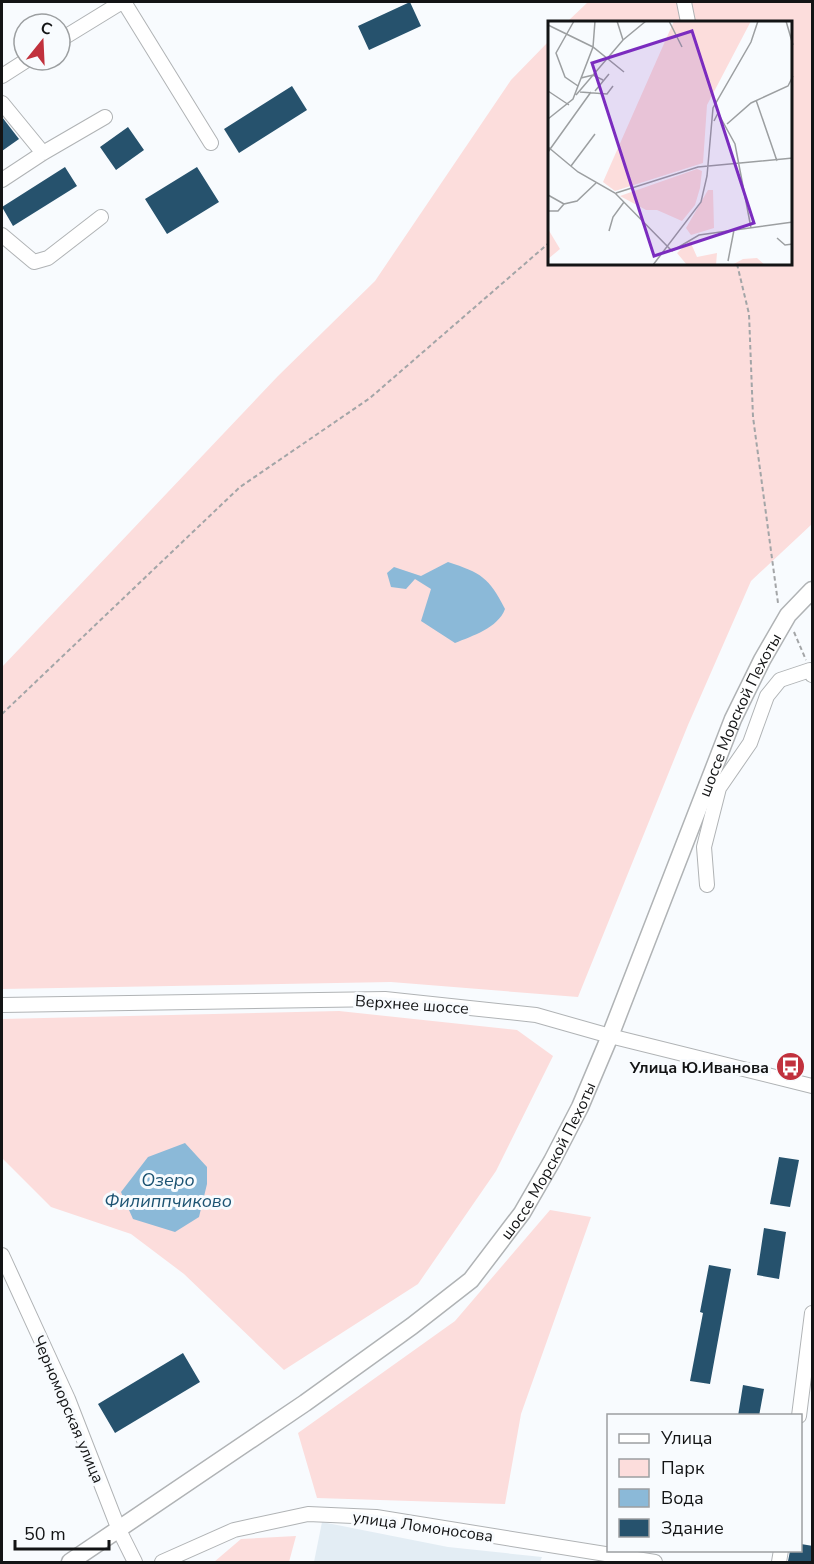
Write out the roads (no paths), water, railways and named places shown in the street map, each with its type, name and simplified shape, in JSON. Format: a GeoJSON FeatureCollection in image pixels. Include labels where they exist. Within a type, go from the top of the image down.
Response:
{"type":"FeatureCollection","features":[{"type":"Feature","properties":{"kind":"main road","name":"шоссе Морской Пехоты"},"geometry":{"type":"LineString","coordinates":[[70,1563],[305,1403],[412,1326],[471,1280],[522,1213],[580,1107],[610,1036],[733,719],[762,660],[788,615],[813,590]]}},
{"type":"Feature","properties":{"kind":"street"},"geometry":{"type":"LineString","coordinates":[[72,33],[123,2],[211,142]]}},
{"type":"Feature","properties":{"kind":"street"},"geometry":{"type":"LineString","coordinates":[[684,2],[688,21]]}},
{"type":"Feature","properties":{"kind":"street"},"geometry":{"type":"LineString","coordinates":[[2,103],[43,153]]}},
{"type":"Feature","properties":{"kind":"street"},"geometry":{"type":"LineString","coordinates":[[2,180],[105,117]]}},
{"type":"Feature","properties":{"kind":"street"},"geometry":{"type":"LineString","coordinates":[[2,235],[34,262],[48,258],[101,217]]}},
{"type":"Feature","properties":{"kind":"street"},"geometry":{"type":"LineString","coordinates":[[707,885],[704,847],[719,788],[750,743],[767,696],[780,680],[811,672]]}},
{"type":"Feature","properties":{"kind":"street","name":"Верхнее шоссе"},"geometry":{"type":"LineString","coordinates":[[2,1005],[385,999],[536,1015],[610,1036],[813,1086]]}},
{"type":"Feature","properties":{"kind":"street","name":"Черноморская улица"},"geometry":{"type":"LineString","coordinates":[[2,1255],[68,1399],[119,1530],[135,1563]]}},
{"type":"Feature","properties":{"kind":"street"},"geometry":{"type":"LineString","coordinates":[[799,1414],[813,1313]]}},
{"type":"Feature","properties":{"kind":"street","name":"улица Ломоносова"},"geometry":{"type":"LineString","coordinates":[[162,1563],[234,1530],[308,1514],[376,1517],[648,1562]]}},
{"type":"Feature","properties":{"kind":"water"},"geometry":{"type":"Polygon","coordinates":[[[448,562],[469,569],[483,578],[494,590],[505,609],[502,616],[491,626],[455,643],[421,621],[431,589],[415,579],[406,589],[391,587],[387,573],[394,567],[421,576],[448,562]]]}},
{"type":"Feature","properties":{"kind":"water","name":"Озеро Филиппчиково"},"geometry":{"type":"Polygon","coordinates":[[[185,1143],[207,1167],[207,1184],[199,1217],[175,1232],[133,1219],[121,1192],[148,1157],[185,1143]]]}},
{"type":"Feature","properties":{"kind":"place","name":"Улица Ю.Иванова"},"geometry":{"type":"Point","coordinates":[790,1067]}}]}
